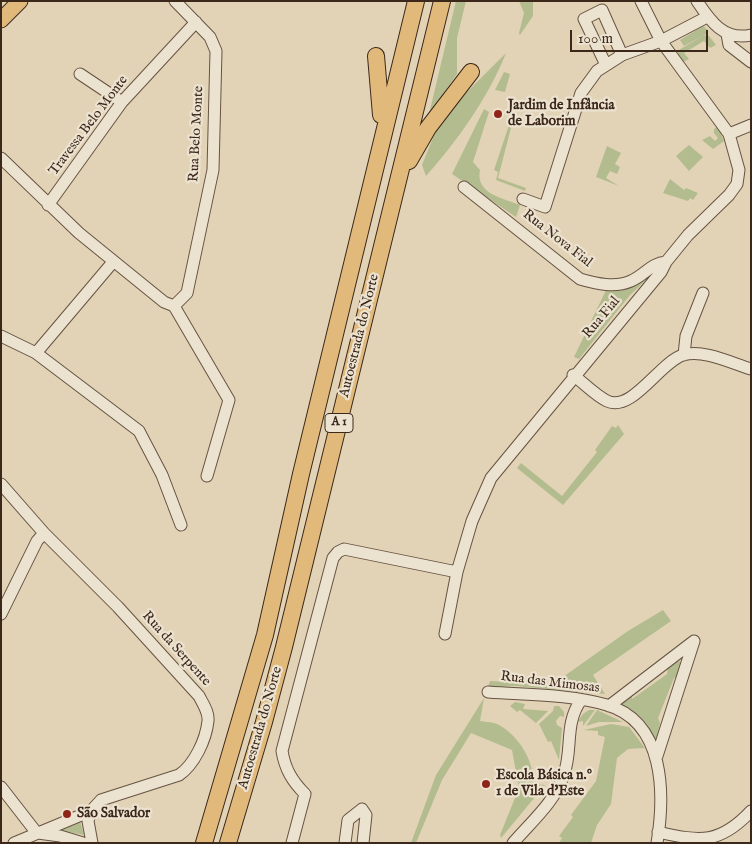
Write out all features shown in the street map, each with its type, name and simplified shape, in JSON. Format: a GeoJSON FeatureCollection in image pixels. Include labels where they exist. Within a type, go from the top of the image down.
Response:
{"type":"FeatureCollection","features":[{"type":"Feature","properties":{"kind":"highway","name":"Autoestrada do Norte"},"geometry":{"type":"LineString","coordinates":[[204,843],[265,635],[381,139],[416,1]]}},
{"type":"Feature","properties":{"kind":"highway","name":"Autoestrada do Norte"},"geometry":{"type":"LineString","coordinates":[[228,843],[284,647],[442,1]]}},
{"type":"Feature","properties":{"kind":"highway"},"geometry":{"type":"LineString","coordinates":[[376,56],[381,97],[381,139]]}},
{"type":"Feature","properties":{"kind":"highway"},"geometry":{"type":"LineString","coordinates":[[400,176],[428,128],[471,72]]}},
{"type":"Feature","properties":{"kind":"main road"},"geometry":{"type":"LineString","coordinates":[[1,20],[20,1]]}},
{"type":"Feature","properties":{"kind":"street","name":"Rua Belo Monte"},"geometry":{"type":"LineString","coordinates":[[174,306],[187,292],[213,170],[216,51],[210,37],[175,1]]}},
{"type":"Feature","properties":{"kind":"street","name":"Rua Fial"},"geometry":{"type":"LineString","coordinates":[[445,634],[458,572],[472,521],[491,478],[574,375],[661,272],[666,262],[688,235],[729,195],[737,184],[739,170],[729,134],[661,41],[641,1]]}},
{"type":"Feature","properties":{"kind":"street"},"geometry":{"type":"LineString","coordinates":[[697,1],[707,17],[727,34],[751,35]]}},
{"type":"Feature","properties":{"kind":"street"},"geometry":{"type":"LineString","coordinates":[[606,65],[584,19],[602,10],[622,55]]}},
{"type":"Feature","properties":{"kind":"street"},"geometry":{"type":"LineString","coordinates":[[522,199],[545,207],[582,93],[597,71],[622,55],[661,41],[707,17]]}},
{"type":"Feature","properties":{"kind":"street","name":"Travessa Belo Monte"},"geometry":{"type":"LineString","coordinates":[[48,205],[122,102],[196,22]]}},
{"type":"Feature","properties":{"kind":"street"},"geometry":{"type":"LineString","coordinates":[[727,34],[729,45],[751,62]]}},
{"type":"Feature","properties":{"kind":"street"},"geometry":{"type":"LineString","coordinates":[[80,74],[122,102]]}},
{"type":"Feature","properties":{"kind":"street"},"geometry":{"type":"LineString","coordinates":[[729,134],[751,125]]}},
{"type":"Feature","properties":{"kind":"street"},"geometry":{"type":"LineString","coordinates":[[1,158],[48,205],[114,262],[164,302],[174,306],[229,400],[207,476]]}},
{"type":"Feature","properties":{"kind":"street","name":"Rua Nova Fial"},"geometry":{"type":"LineString","coordinates":[[464,187],[580,278],[598,284],[616,284],[632,280],[657,262],[666,262]]}},
{"type":"Feature","properties":{"kind":"street"},"geometry":{"type":"LineString","coordinates":[[36,353],[114,262]]}},
{"type":"Feature","properties":{"kind":"street"},"geometry":{"type":"LineString","coordinates":[[684,355],[686,336],[704,293]]}},
{"type":"Feature","properties":{"kind":"street"},"geometry":{"type":"LineString","coordinates":[[1,336],[36,353],[139,431],[162,475],[181,525]]}},
{"type":"Feature","properties":{"kind":"street"},"geometry":{"type":"LineString","coordinates":[[574,375],[608,402],[620,402],[630,398],[670,362],[684,355],[703,354],[751,369]]}},
{"type":"Feature","properties":{"kind":"street","name":"Rua da Serpente"},"geometry":{"type":"LineString","coordinates":[[1,484],[44,533],[118,607],[199,696],[206,708],[208,721],[196,758],[189,768],[179,775],[101,800],[91,811],[36,832],[14,843]]}},
{"type":"Feature","properties":{"kind":"street"},"geometry":{"type":"LineString","coordinates":[[1,614],[36,541],[44,533]]}},
{"type":"Feature","properties":{"kind":"street"},"geometry":{"type":"LineString","coordinates":[[292,843],[305,794],[293,782],[285,766],[282,751],[333,558],[344,549],[458,572]]}},
{"type":"Feature","properties":{"kind":"street","name":"Rua das Mimosas"},"geometry":{"type":"LineString","coordinates":[[609,706],[694,641],[657,756]]}},
{"type":"Feature","properties":{"kind":"street","name":"Rua das Mimosas"},"geometry":{"type":"LineString","coordinates":[[488,692],[581,700],[609,706],[630,716],[644,730],[657,756],[660,789],[658,838]]}},
{"type":"Feature","properties":{"kind":"street"},"geometry":{"type":"LineString","coordinates":[[513,843],[556,794],[565,772],[568,737],[574,710],[581,700]]}},
{"type":"Feature","properties":{"kind":"street"},"geometry":{"type":"LineString","coordinates":[[1,788],[36,832],[60,836],[83,843]]}},
{"type":"Feature","properties":{"kind":"street"},"geometry":{"type":"LineString","coordinates":[[345,843],[348,820],[362,809],[366,815],[363,843]]}},
{"type":"Feature","properties":{"kind":"street"},"geometry":{"type":"LineString","coordinates":[[91,811],[88,821],[92,843]]}},
{"type":"Feature","properties":{"kind":"street"},"geometry":{"type":"LineString","coordinates":[[658,838],[699,841],[716,840],[729,833],[751,811]]}},
{"type":"Feature","properties":{"kind":"green space"},"geometry":{"type":"Polygon","coordinates":[[[456,1],[466,1],[457,38],[457,74],[429,114],[456,1]]]}},
{"type":"Feature","properties":{"kind":"green space"},"geometry":{"type":"Polygon","coordinates":[[[519,1],[533,1],[533,16],[520,35],[524,13],[519,1]]]}},
{"type":"Feature","properties":{"kind":"green space"},"geometry":{"type":"Polygon","coordinates":[[[703,26],[708,30],[706,34],[684,46],[680,40],[703,26]]]}},
{"type":"Feature","properties":{"kind":"green space"},"geometry":{"type":"Polygon","coordinates":[[[704,35],[709,36],[716,45],[710,48],[704,41],[684,53],[689,59],[683,62],[678,54],[679,50],[704,35]]]}},
{"type":"Feature","properties":{"kind":"green space"},"geometry":{"type":"Polygon","coordinates":[[[506,53],[499,70],[471,118],[426,176],[422,165],[436,130],[457,102],[506,53]]]}},
{"type":"Feature","properties":{"kind":"green space"},"geometry":{"type":"Polygon","coordinates":[[[504,72],[510,74],[505,92],[495,90],[504,72]]]}},
{"type":"Feature","properties":{"kind":"green space"},"geometry":{"type":"Polygon","coordinates":[[[484,109],[489,112],[473,162],[480,170],[482,185],[486,190],[520,205],[516,217],[452,174],[484,109]]]}},
{"type":"Feature","properties":{"kind":"green space"},"geometry":{"type":"Polygon","coordinates":[[[511,119],[513,120],[498,178],[526,188],[525,191],[496,180],[498,172],[494,170],[511,119]]]}},
{"type":"Feature","properties":{"kind":"green space"},"geometry":{"type":"Polygon","coordinates":[[[718,126],[724,141],[713,149],[702,140],[710,136],[715,141],[718,138],[714,133],[714,129],[718,126]]]}},
{"type":"Feature","properties":{"kind":"green space"},"geometry":{"type":"Polygon","coordinates":[[[689,145],[703,157],[689,171],[676,156],[689,145]]]}},
{"type":"Feature","properties":{"kind":"green space"},"geometry":{"type":"Polygon","coordinates":[[[607,146],[621,153],[615,164],[620,167],[617,174],[610,171],[606,178],[619,186],[596,177],[607,146]]]}},
{"type":"Feature","properties":{"kind":"green space"},"geometry":{"type":"Polygon","coordinates":[[[670,179],[684,190],[686,188],[698,193],[693,200],[690,198],[688,201],[663,193],[670,179]]]}},
{"type":"Feature","properties":{"kind":"green space"},"geometry":{"type":"Polygon","coordinates":[[[657,270],[630,295],[579,359],[574,357],[607,288],[657,270]]]}},
{"type":"Feature","properties":{"kind":"green space"},"geometry":{"type":"Polygon","coordinates":[[[618,425],[624,434],[563,505],[517,468],[521,463],[562,496],[597,452],[595,450],[612,426],[616,428],[618,425]]]}},
{"type":"Feature","properties":{"kind":"green space"},"geometry":{"type":"Polygon","coordinates":[[[663,610],[671,621],[593,675],[605,694],[515,686],[488,687],[490,681],[553,684],[628,631],[663,610]]]}},
{"type":"Feature","properties":{"kind":"green space"},"geometry":{"type":"Polygon","coordinates":[[[679,661],[683,665],[679,676],[674,678],[658,718],[660,723],[656,740],[639,716],[618,704],[632,693],[632,699],[667,674],[668,667],[679,661]]]}},
{"type":"Feature","properties":{"kind":"green space"},"geometry":{"type":"Polygon","coordinates":[[[484,698],[480,721],[497,724],[513,736],[524,750],[528,759],[533,776],[533,784],[545,785],[501,838],[500,835],[519,788],[512,750],[471,733],[442,780],[416,843],[411,843],[436,775],[484,698]]]}},
{"type":"Feature","properties":{"kind":"green space"},"geometry":{"type":"Polygon","coordinates":[[[515,702],[525,704],[523,709],[548,711],[536,723],[520,710],[517,712],[510,706],[515,702]]]}},
{"type":"Feature","properties":{"kind":"green space"},"geometry":{"type":"Polygon","coordinates":[[[554,706],[559,706],[564,712],[564,717],[560,716],[556,721],[557,725],[562,728],[559,760],[551,741],[548,742],[539,724],[553,711],[554,706]]]}},
{"type":"Feature","properties":{"kind":"green space"},"geometry":{"type":"Polygon","coordinates":[[[589,710],[595,710],[583,726],[583,721],[577,722],[589,710]]]}},
{"type":"Feature","properties":{"kind":"green space"},"geometry":{"type":"Polygon","coordinates":[[[597,710],[623,722],[599,722],[586,726],[597,710]]]}},
{"type":"Feature","properties":{"kind":"green space"},"geometry":{"type":"Polygon","coordinates":[[[611,724],[629,727],[645,748],[628,749],[617,758],[611,804],[597,825],[591,843],[559,843],[562,838],[559,836],[573,817],[571,815],[596,781],[605,737],[598,735],[598,731],[584,730],[611,724]]]}},
{"type":"Feature","properties":{"kind":"green space"},"geometry":{"type":"Polygon","coordinates":[[[80,821],[84,835],[60,830],[80,821]]]}},
{"type":"Feature","properties":{"kind":"place","name":"Jardim de Infância de Laborim"},"geometry":{"type":"Point","coordinates":[498,114]}},
{"type":"Feature","properties":{"kind":"place","name":"Escola Básica n.º 1 de Vila d'Este"},"geometry":{"type":"Point","coordinates":[486,784]}},
{"type":"Feature","properties":{"kind":"place","name":"São Salvador"},"geometry":{"type":"Point","coordinates":[67,814]}}]}
